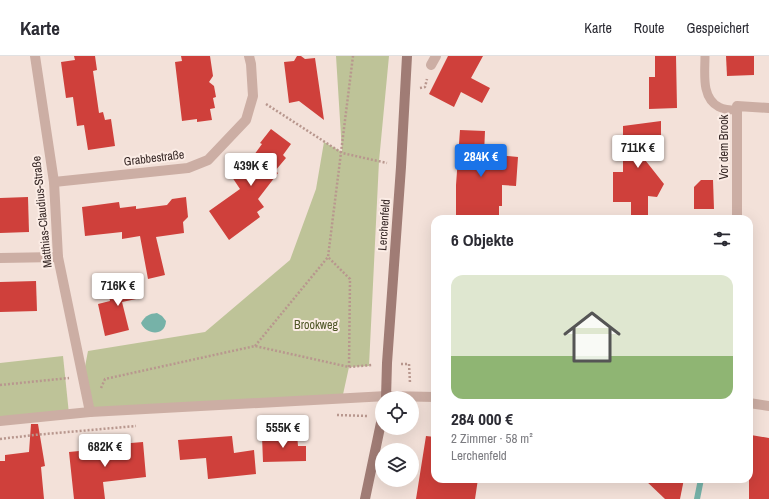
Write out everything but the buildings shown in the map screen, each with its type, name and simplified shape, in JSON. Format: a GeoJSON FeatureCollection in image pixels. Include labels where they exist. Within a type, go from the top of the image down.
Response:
{"type":"FeatureCollection","features":[{"type":"Feature","properties":{"kind":"street","name":"Matthias-Claudius-Straße"},"geometry":{"type":"LineString","coordinates":[[35,56],[54,182],[58,257],[90,412]]}},
{"type":"Feature","properties":{"kind":"street","name":"Grabbestraße"},"geometry":{"type":"LineString","coordinates":[[54,182],[188,168],[208,160],[246,120],[253,96],[249,56]]}},
{"type":"Feature","properties":{"kind":"street","name":"Lerchenfeld"},"geometry":{"type":"LineString","coordinates":[[387,391],[386,364],[401,167],[407,56]]}},
{"type":"Feature","properties":{"kind":"street","name":"Vor dem Brook"},"geometry":{"type":"LineString","coordinates":[[736,215],[737,106],[769,108]]}},
{"type":"Feature","properties":{"kind":"street"},"geometry":{"type":"LineString","coordinates":[[0,258],[58,257]]}},
{"type":"Feature","properties":{"kind":"street"},"geometry":{"type":"LineString","coordinates":[[419,397],[431,397]]}},
{"type":"Feature","properties":{"kind":"street"},"geometry":{"type":"LineString","coordinates":[[0,421],[90,412],[375,398]]}},
{"type":"Feature","properties":{"kind":"street"},"geometry":{"type":"LineString","coordinates":[[753,404],[769,406]]}},
{"type":"Feature","properties":{"kind":"street"},"geometry":{"type":"LineString","coordinates":[[365,499],[378,435]]}},
{"type":"Feature","properties":{"kind":"lane"},"geometry":{"type":"LineString","coordinates":[[705,56],[706,95],[712,103],[720,108],[737,110]]}},
{"type":"Feature","properties":{"kind":"path"},"geometry":{"type":"LineString","coordinates":[[255,346],[328,257],[353,56]]}},
{"type":"Feature","properties":{"kind":"path"},"geometry":{"type":"LineString","coordinates":[[253,96],[342,153],[401,167]]}},
{"type":"Feature","properties":{"kind":"path"},"geometry":{"type":"LineString","coordinates":[[90,412],[105,379],[255,346],[349,367],[350,279],[328,257]]}},
{"type":"Feature","properties":{"kind":"path"},"geometry":{"type":"LineString","coordinates":[[0,385],[83,377]]}},
{"type":"Feature","properties":{"kind":"green space","name":"Brookweg"},"geometry":{"type":"Polygon","coordinates":[[[336,56],[389,56],[379,161],[369,366],[349,367],[342,399],[90,412],[83,377],[88,351],[205,332],[290,260],[316,189],[324,142],[342,152],[336,56]]]}},
{"type":"Feature","properties":{"kind":"green space"},"geometry":{"type":"Polygon","coordinates":[[[63,356],[69,414],[0,421],[0,363],[63,356]]]}},
{"type":"Feature","properties":{"kind":"water"},"geometry":{"type":"Polygon","coordinates":[[[157,313],[166,321],[165,326],[159,332],[151,332],[143,327],[141,323],[148,315],[157,313]]]}},
{"type":"Feature","properties":{"kind":"waterway"},"geometry":{"type":"LineString","coordinates":[[697,499],[700,483]]}}]}
